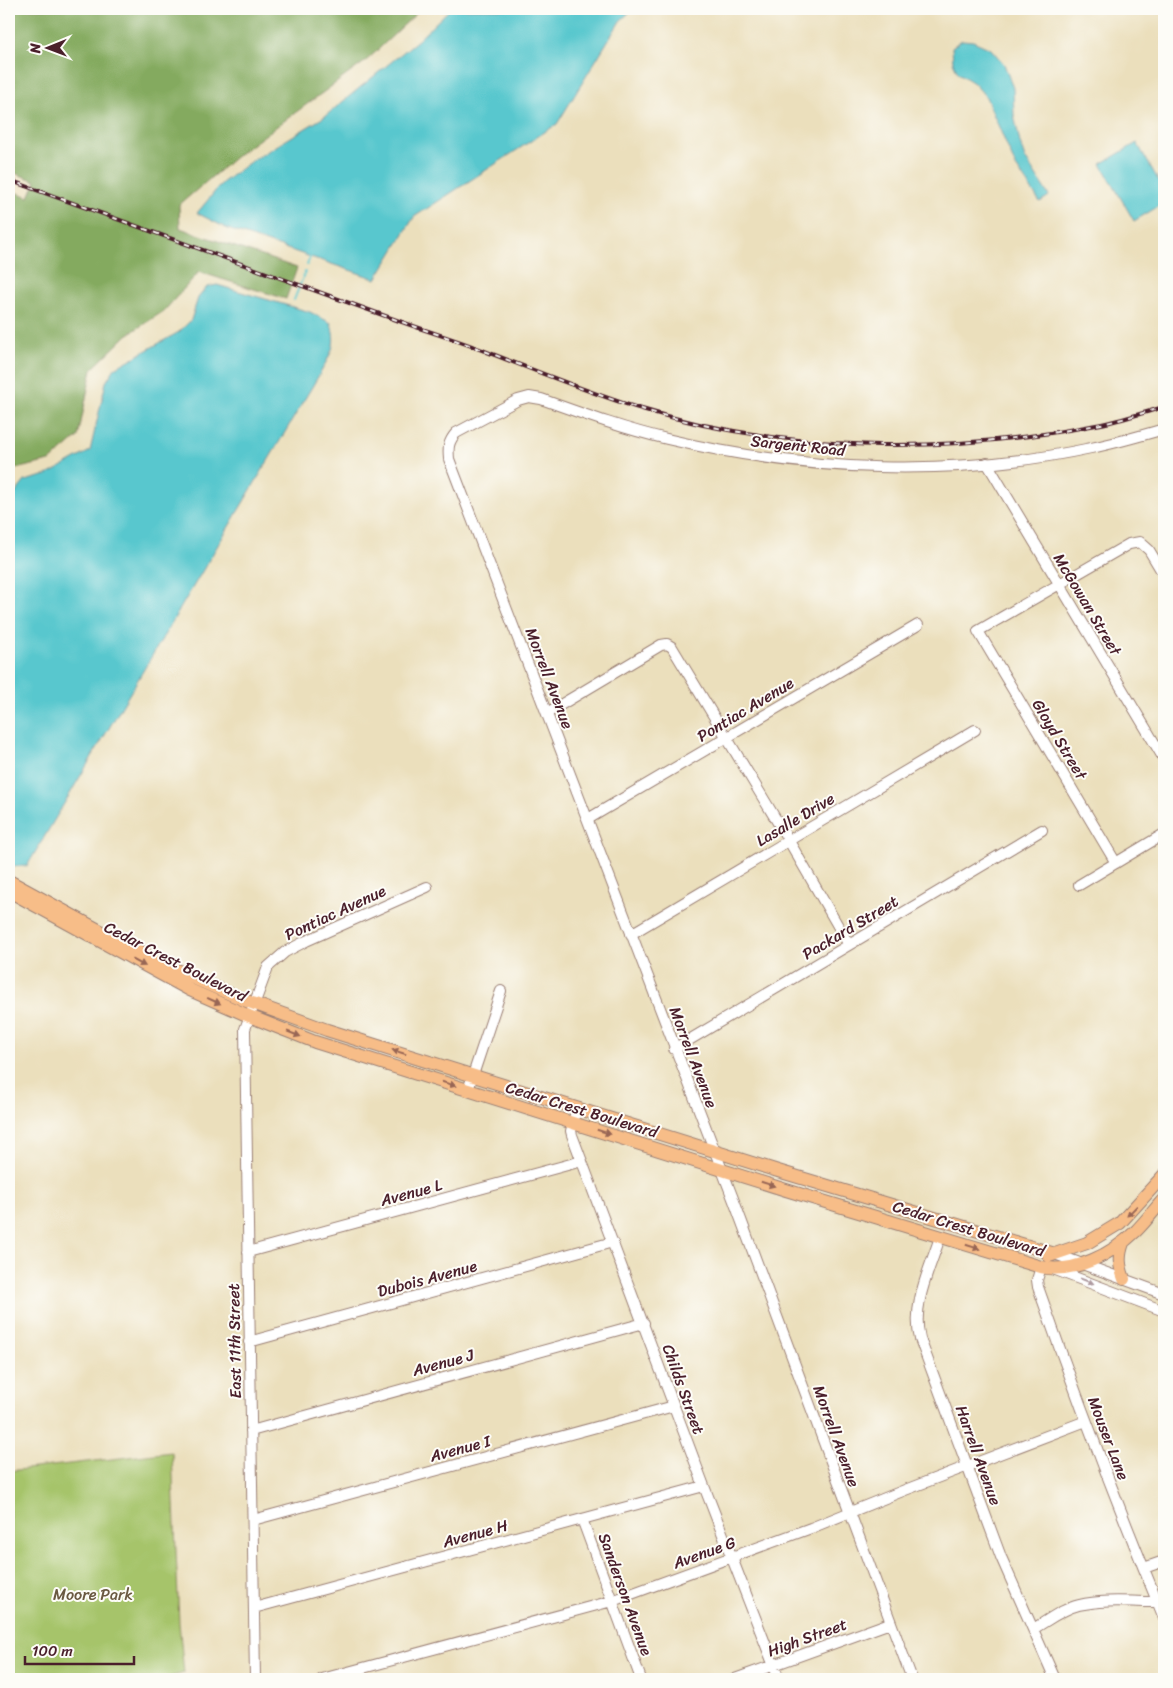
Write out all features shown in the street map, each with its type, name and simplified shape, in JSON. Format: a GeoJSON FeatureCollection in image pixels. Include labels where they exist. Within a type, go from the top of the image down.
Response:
{"type":"FeatureCollection","features":[{"type":"Feature","properties":{"kind":"main road","name":"Cedar Crest Boulevard"},"geometry":{"type":"LineString","coordinates":[[9,880],[190,990],[315,1042],[940,1237],[1046,1268]]}},
{"type":"Feature","properties":{"kind":"main road","name":"Cedar Crest Boulevard"},"geometry":{"type":"LineString","coordinates":[[9,891],[101,937],[193,978],[254,1004],[327,1030],[778,1171],[1055,1254]]}},
{"type":"Feature","properties":{"kind":"main road"},"geometry":{"type":"LineString","coordinates":[[1164,1174],[1120,1223],[1087,1243],[1048,1257],[1043,1261],[1046,1268],[1082,1264],[1107,1253],[1123,1243],[1138,1230],[1164,1199]]}},
{"type":"Feature","properties":{"kind":"main road"},"geometry":{"type":"LineString","coordinates":[[940,1237],[945,1221]]}},
{"type":"Feature","properties":{"kind":"main road"},"geometry":{"type":"LineString","coordinates":[[1123,1243],[1119,1255],[1119,1267],[1124,1278]]}},
{"type":"Feature","properties":{"kind":"street","name":"Sargent Road"},"geometry":{"type":"LineString","coordinates":[[448,446],[456,433],[509,404],[529,397],[541,399],[666,439],[716,449],[797,462],[883,467],[986,463],[1090,448],[1164,429]]}},
{"type":"Feature","properties":{"kind":"street","name":"Morrell Avenue"},"geometry":{"type":"LineString","coordinates":[[448,446],[450,459],[721,1169],[912,1679]]}},
{"type":"Feature","properties":{"kind":"street","name":"McGowan Street"},"geometry":{"type":"LineString","coordinates":[[986,463],[1164,759]]}},
{"type":"Feature","properties":{"kind":"street"},"geometry":{"type":"LineString","coordinates":[[1059,584],[1129,544],[1140,542],[1149,550],[1164,576]]}},
{"type":"Feature","properties":{"kind":"street","name":"Gloyd Street"},"geometry":{"type":"LineString","coordinates":[[1059,584],[978,631],[1116,863]]}},
{"type":"Feature","properties":{"kind":"street","name":"Pontiac Avenue"},"geometry":{"type":"LineString","coordinates":[[588,819],[918,624]]}},
{"type":"Feature","properties":{"kind":"street"},"geometry":{"type":"LineString","coordinates":[[547,713],[661,645],[667,644],[672,647],[849,945]]}},
{"type":"Feature","properties":{"kind":"street","name":"Lasalle Drive"},"geometry":{"type":"LineString","coordinates":[[631,934],[975,730]]}},
{"type":"Feature","properties":{"kind":"street","name":"Packard Street"},"geometry":{"type":"LineString","coordinates":[[674,1049],[1042,830]]}},
{"type":"Feature","properties":{"kind":"street"},"geometry":{"type":"LineString","coordinates":[[1079,885],[1164,834]]}},
{"type":"Feature","properties":{"kind":"street","name":"Pontiac Avenue"},"geometry":{"type":"LineString","coordinates":[[254,1004],[268,967],[285,952],[427,887]]}},
{"type":"Feature","properties":{"kind":"street"},"geometry":{"type":"LineString","coordinates":[[468,1090],[501,991]]}},
{"type":"Feature","properties":{"kind":"street","name":"East 11th Street"},"geometry":{"type":"LineString","coordinates":[[254,1004],[245,1029],[244,1055],[255,1679]]}},
{"type":"Feature","properties":{"kind":"street","name":"Childs Street"},"geometry":{"type":"LineString","coordinates":[[578,1108],[573,1123],[572,1135],[779,1679]]}},
{"type":"Feature","properties":{"kind":"street","name":"Avenue L"},"geometry":{"type":"LineString","coordinates":[[248,1252],[582,1161]]}},
{"type":"Feature","properties":{"kind":"street","name":"Harrell Avenue"},"geometry":{"type":"LineString","coordinates":[[940,1237],[918,1308],[917,1328],[920,1340],[1001,1557],[1054,1679]]}},
{"type":"Feature","properties":{"kind":"street","name":"Dubois Avenue"},"geometry":{"type":"LineString","coordinates":[[249,1342],[613,1242]]}},
{"type":"Feature","properties":{"kind":"street","name":"Cedar Crest Boulevard"},"geometry":{"type":"LineString","coordinates":[[1055,1254],[1164,1294]]}},
{"type":"Feature","properties":{"kind":"street","name":"Cedar Crest Boulevard"},"geometry":{"type":"LineString","coordinates":[[1046,1268],[1164,1311]]}},
{"type":"Feature","properties":{"kind":"street","name":"Mouser Lane"},"geometry":{"type":"LineString","coordinates":[[1046,1268],[1037,1280],[1038,1287],[1086,1421],[1164,1618]]}},
{"type":"Feature","properties":{"kind":"street"},"geometry":{"type":"LineString","coordinates":[[1144,1303],[1151,1288]]}},
{"type":"Feature","properties":{"kind":"street","name":"Avenue J"},"geometry":{"type":"LineString","coordinates":[[251,1431],[644,1323]]}},
{"type":"Feature","properties":{"kind":"street","name":"Avenue I"},"geometry":{"type":"LineString","coordinates":[[253,1520],[674,1406]]}},
{"type":"Feature","properties":{"kind":"street","name":"Avenue G"},"geometry":{"type":"LineString","coordinates":[[322,1679],[612,1601],[732,1558],[1086,1421]]}},
{"type":"Feature","properties":{"kind":"street","name":"Avenue H"},"geometry":{"type":"LineString","coordinates":[[254,1608],[704,1486]]}},
{"type":"Feature","properties":{"kind":"street","name":"Sanderson Avenue"},"geometry":{"type":"LineString","coordinates":[[582,1519],[641,1679]]}},
{"type":"Feature","properties":{"kind":"street"},"geometry":{"type":"LineString","coordinates":[[1144,1568],[1164,1561]]}},
{"type":"Feature","properties":{"kind":"street"},"geometry":{"type":"LineString","coordinates":[[1033,1629],[1078,1606],[1092,1603],[1158,1602]]}},
{"type":"Feature","properties":{"kind":"street","name":"High Street"},"geometry":{"type":"LineString","coordinates":[[734,1679],[890,1623]]}},
{"type":"Feature","properties":{"kind":"green space"},"geometry":{"type":"Polygon","coordinates":[[[9,9],[421,9],[366,61],[239,154],[179,205],[180,228],[297,268],[286,299],[199,272],[164,311],[127,335],[92,369],[78,437],[50,461],[9,472],[9,190],[29,197],[36,181],[9,171],[9,9]]]}},
{"type":"Feature","properties":{"kind":"green space","name":"Moore Park"},"geometry":{"type":"Polygon","coordinates":[[[172,1452],[179,1623],[184,1673],[164,1679],[9,1679],[9,1471],[172,1452]]]}},
{"type":"Feature","properties":{"kind":"water"},"geometry":{"type":"Polygon","coordinates":[[[450,9],[633,9],[620,21],[557,124],[414,217],[376,279],[228,229],[197,213],[222,183],[250,162],[324,117],[418,40],[450,9]]]}},
{"type":"Feature","properties":{"kind":"water"},"geometry":{"type":"Polygon","coordinates":[[[962,40],[973,41],[991,49],[1004,64],[1013,88],[1014,115],[1025,158],[1049,196],[1040,202],[1016,167],[986,97],[974,83],[958,73],[953,62],[952,47],[962,40]]]}},
{"type":"Feature","properties":{"kind":"water"},"geometry":{"type":"Polygon","coordinates":[[[1137,143],[1164,190],[1164,203],[1134,221],[1101,164],[1137,143]]]}},
{"type":"Feature","properties":{"kind":"water"},"geometry":{"type":"Polygon","coordinates":[[[217,285],[310,312],[331,323],[334,337],[331,352],[27,866],[9,866],[9,501],[25,481],[47,475],[90,451],[106,382],[115,368],[179,332],[191,320],[198,298],[207,287],[217,285]]]}},
{"type":"Feature","properties":{"kind":"waterway"},"geometry":{"type":"LineString","coordinates":[[307,265],[311,255]]}},
{"type":"Feature","properties":{"kind":"waterway"},"geometry":{"type":"LineString","coordinates":[[294,300],[305,272]]}},
{"type":"Feature","properties":{"kind":"railway"},"geometry":{"type":"LineString","coordinates":[[9,180],[469,345],[614,400],[691,422],[748,433],[806,441],[922,445],[1039,435],[1096,425],[1164,407]]}}]}
